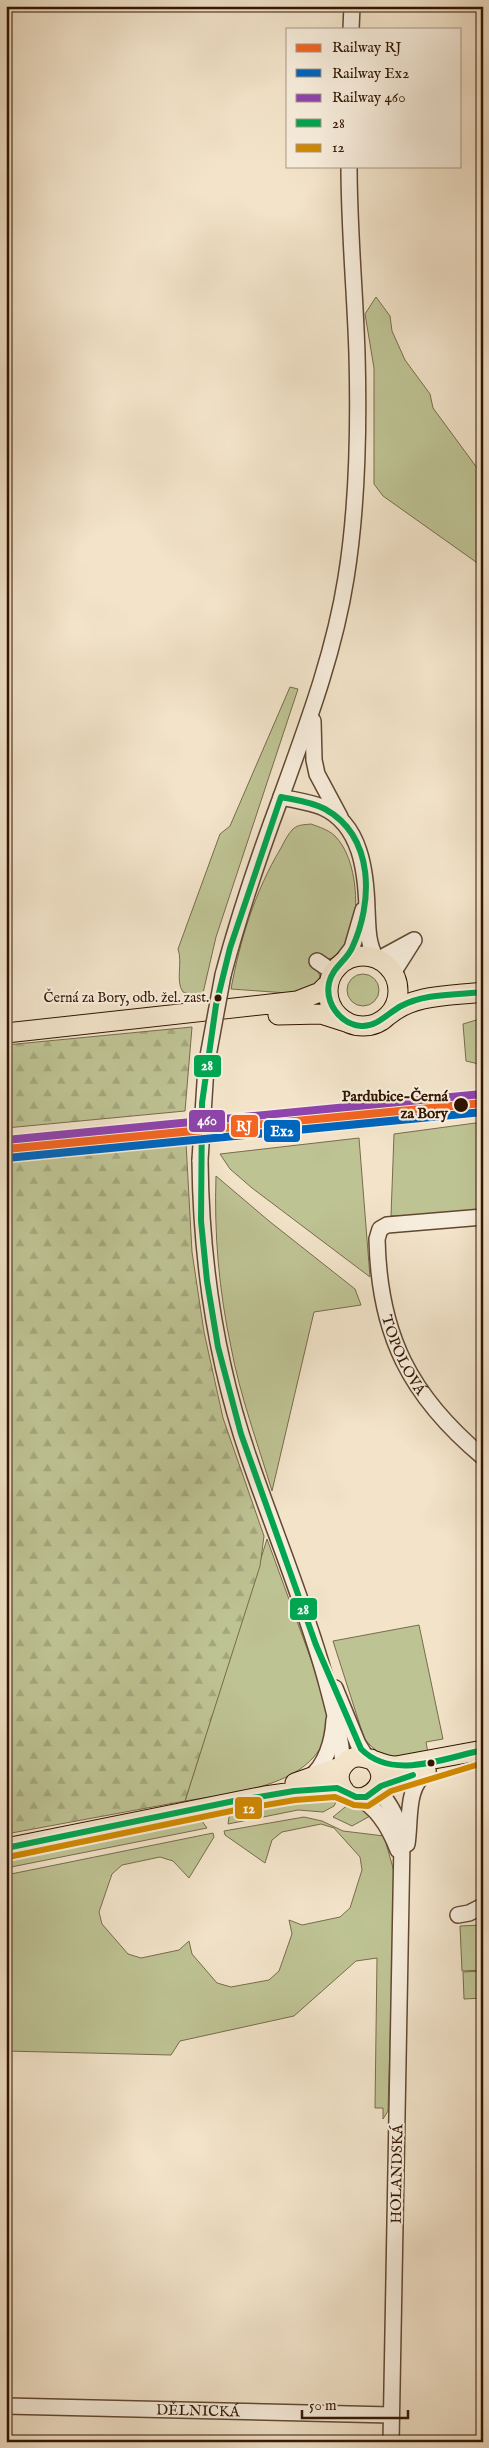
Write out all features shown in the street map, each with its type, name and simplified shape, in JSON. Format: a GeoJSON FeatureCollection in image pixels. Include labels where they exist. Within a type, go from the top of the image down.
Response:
{"type":"FeatureCollection","features":[{"type":"Feature","properties":{"kind":"main road"},"geometry":{"type":"LineString","coordinates":[[6,1033],[298,1001],[320,992],[334,973],[355,956],[377,959],[387,965],[394,975],[405,984],[417,987],[483,983]]}},
{"type":"Feature","properties":{"kind":"main road"},"geometry":{"type":"LineString","coordinates":[[334,973],[328,997],[332,1008],[349,1023]]}},
{"type":"Feature","properties":{"kind":"main road"},"geometry":{"type":"LineString","coordinates":[[386,1017],[397,1000],[398,989],[394,975]]}},
{"type":"Feature","properties":{"kind":"main road"},"geometry":{"type":"LineString","coordinates":[[105,1023],[187,1021],[305,1013],[329,1016],[349,1023],[368,1025],[386,1017],[399,1007],[410,1002],[483,992]]}},
{"type":"Feature","properties":{"kind":"main road"},"geometry":{"type":"LineString","coordinates":[[234,1801],[306,1780],[343,1766],[351,1758],[369,1758],[385,1766],[396,1766],[483,1752]]}},
{"type":"Feature","properties":{"kind":"main road"},"geometry":{"type":"LineString","coordinates":[[6,1848],[234,1801],[308,1790],[330,1788],[366,1797],[377,1788],[483,1752]]}},
{"type":"Feature","properties":{"kind":"main road"},"geometry":{"type":"LineString","coordinates":[[369,1758],[378,1766],[381,1775],[377,1788]]}},
{"type":"Feature","properties":{"kind":"main road"},"geometry":{"type":"LineString","coordinates":[[343,1766],[339,1778],[350,1794]]}},
{"type":"Feature","properties":{"kind":"street"},"geometry":{"type":"LineString","coordinates":[[351,28],[352,6]]}},
{"type":"Feature","properties":{"kind":"street"},"geometry":{"type":"LineString","coordinates":[[343,1766],[341,1739],[316,1645],[241,1434],[218,1347],[205,1261],[200,1160],[206,1067],[223,976],[281,798],[313,711],[329,654],[346,579],[354,510],[357,456],[357,352],[349,168]]}},
{"type":"Feature","properties":{"kind":"street"},"geometry":{"type":"LineString","coordinates":[[313,711],[314,760],[317,774],[359,851],[367,894],[368,937],[377,959],[414,940],[394,975]]}},
{"type":"Feature","properties":{"kind":"street"},"geometry":{"type":"LineString","coordinates":[[281,798],[319,806],[344,825]]}},
{"type":"Feature","properties":{"kind":"street"},"geometry":{"type":"LineString","coordinates":[[317,961],[334,973],[352,948],[367,894]]}},
{"type":"Feature","properties":{"kind":"street","name":"TOPOLOVÁ"},"geometry":{"type":"LineString","coordinates":[[483,1217],[392,1224],[382,1227],[377,1238],[382,1295],[400,1358],[410,1378],[431,1407],[462,1440],[483,1458]]}},
{"type":"Feature","properties":{"kind":"street"},"geometry":{"type":"LineString","coordinates":[[316,1645],[344,1707],[355,1738],[369,1758]]}},
{"type":"Feature","properties":{"kind":"street"},"geometry":{"type":"LineString","coordinates":[[306,1780],[320,1767],[330,1744],[333,1729],[332,1704]]}},
{"type":"Feature","properties":{"kind":"street","name":"HOLANDSKÁ"},"geometry":{"type":"LineString","coordinates":[[403,1875],[413,1790],[419,1778],[431,1769]]}},
{"type":"Feature","properties":{"kind":"street","name":"HOLANDSKÁ"},"geometry":{"type":"LineString","coordinates":[[377,1788],[391,1806],[400,1831],[403,1875],[391,2442]]}},
{"type":"Feature","properties":{"kind":"street","name":"HOLANDSKÁ"},"geometry":{"type":"LineString","coordinates":[[350,1794],[371,1808],[386,1824],[398,1852],[403,1875]]}},
{"type":"Feature","properties":{"kind":"street"},"geometry":{"type":"LineString","coordinates":[[458,1915],[469,1913],[483,1906]]}},
{"type":"Feature","properties":{"kind":"street","name":"DĚLNICKÁ"},"geometry":{"type":"LineString","coordinates":[[6,2406],[392,2415]]}},
{"type":"Feature","properties":{"kind":"green space"},"geometry":{"type":"Polygon","coordinates":[[[376,297],[390,316],[392,331],[405,360],[430,394],[433,408],[483,476],[483,567],[383,496],[374,484],[374,368],[365,314],[376,297]]]}},
{"type":"Feature","properties":{"kind":"green space"},"geometry":{"type":"Polygon","coordinates":[[[290,687],[298,689],[216,937],[203,993],[197,996],[183,992],[179,977],[180,960],[178,949],[220,834],[230,826],[290,687]]]}},
{"type":"Feature","properties":{"kind":"green space"},"geometry":{"type":"Polygon","coordinates":[[[311,824],[327,830],[335,836],[349,858],[353,873],[356,903],[355,918],[348,944],[335,958],[325,959],[320,955],[312,967],[318,971],[321,980],[308,991],[287,993],[231,989],[244,934],[263,881],[291,831],[299,825],[311,824]]]}},
{"type":"Feature","properties":{"kind":"green space"},"geometry":{"type":"Polygon","coordinates":[[[363,974],[375,978],[379,990],[375,1002],[363,1006],[351,1002],[347,990],[351,978],[363,974]]]}},
{"type":"Feature","properties":{"kind":"green space"},"geometry":{"type":"Polygon","coordinates":[[[483,1018],[483,1065],[466,1061],[463,1024],[483,1018]]]}},
{"type":"Feature","properties":{"kind":"green space"},"geometry":{"type":"Polygon","coordinates":[[[192,1027],[185,1111],[6,1128],[6,1045],[192,1027]]]}},
{"type":"Feature","properties":{"kind":"green space"},"geometry":{"type":"Polygon","coordinates":[[[483,1122],[483,1213],[391,1216],[394,1134],[483,1122]]]}},
{"type":"Feature","properties":{"kind":"green space"},"geometry":{"type":"Polygon","coordinates":[[[359,1138],[370,1277],[252,1188],[230,1169],[220,1154],[359,1138]]]}},
{"type":"Feature","properties":{"kind":"green space"},"geometry":{"type":"Polygon","coordinates":[[[186,1143],[192,1252],[204,1332],[223,1418],[264,1536],[260,1566],[185,1801],[6,1834],[6,1160],[186,1143]]]}},
{"type":"Feature","properties":{"kind":"green space"},"geometry":{"type":"Polygon","coordinates":[[[216,1176],[355,1289],[361,1305],[314,1312],[272,1491],[239,1384],[223,1305],[218,1262],[216,1176]]]}},
{"type":"Feature","properties":{"kind":"green space"},"geometry":{"type":"Polygon","coordinates":[[[267,1539],[322,1690],[327,1713],[327,1730],[320,1749],[307,1764],[289,1775],[269,1784],[247,1790],[185,1801],[267,1539]]]}},
{"type":"Feature","properties":{"kind":"green space"},"geometry":{"type":"Polygon","coordinates":[[[419,1625],[443,1739],[426,1742],[428,1753],[393,1757],[378,1752],[364,1738],[333,1641],[419,1625]]]}},
{"type":"Feature","properties":{"kind":"green space"},"geometry":{"type":"Polygon","coordinates":[[[318,1794],[338,1798],[334,1806],[323,1812],[298,1810],[228,1824],[230,1811],[318,1794]]]}},
{"type":"Feature","properties":{"kind":"green space"},"geometry":{"type":"Polygon","coordinates":[[[350,1803],[372,1815],[352,1826],[333,1817],[350,1803]]]}},
{"type":"Feature","properties":{"kind":"green space"},"geometry":{"type":"Polygon","coordinates":[[[199,1817],[207,1828],[6,1868],[6,1856],[199,1817]]]}},
{"type":"Feature","properties":{"kind":"green space"},"geometry":{"type":"Polygon","coordinates":[[[304,1817],[322,1821],[343,1831],[384,1836],[395,1875],[388,2111],[383,2119],[383,2108],[375,2108],[377,1958],[356,1961],[294,2016],[180,2041],[171,2055],[6,2051],[6,1875],[213,1833],[214,1837],[189,1878],[173,1861],[160,1857],[122,1865],[112,1874],[99,1912],[102,1924],[128,1954],[141,1958],[179,1950],[189,1941],[192,1954],[217,1983],[231,1987],[269,1980],[279,1971],[292,1934],[289,1920],[302,1925],[340,1917],[350,1908],[362,1870],[360,1857],[334,1828],[321,1824],[282,1832],[272,1840],[265,1863],[225,1835],[224,1831],[304,1817]]]}},
{"type":"Feature","properties":{"kind":"green space"},"geometry":{"type":"Polygon","coordinates":[[[483,1925],[483,1970],[462,1971],[460,1926],[483,1925]]]}},
{"type":"Feature","properties":{"kind":"green space"},"geometry":{"type":"Polygon","coordinates":[[[483,1971],[483,1998],[464,1999],[463,1972],[483,1971]]]}},
{"type":"Feature","properties":{"kind":"rail line","name":"460"},"geometry":{"type":"LineString","coordinates":[[6,1140],[482,1094]]}},
{"type":"Feature","properties":{"kind":"rail line","name":"RJ"},"geometry":{"type":"LineString","coordinates":[[6,1149],[483,1103]]}},
{"type":"Feature","properties":{"kind":"rail line","name":"Ex2"},"geometry":{"type":"LineString","coordinates":[[7,1158],[483,1112]]}},
{"type":"Feature","properties":{"kind":"transit line","name":"28"},"geometry":{"type":"LineString","coordinates":[[281,797],[230,948],[216,1005],[202,1103],[201,1221],[207,1281],[218,1347],[241,1434],[316,1645],[361,1749],[374,1759],[388,1764],[403,1765],[436,1762],[483,1750]]}},
{"type":"Feature","properties":{"kind":"transit line","name":"28"},"geometry":{"type":"LineString","coordinates":[[281,797],[309,803],[325,809],[341,821],[353,836],[361,853],[365,872],[366,892],[364,911],[352,948],[333,973],[328,991],[332,1005],[341,1017],[353,1024],[367,1026],[377,1022],[401,1006],[420,999],[441,995],[483,992]]}},
{"type":"Feature","properties":{"kind":"transit line","name":"12"},"geometry":{"type":"LineString","coordinates":[[8,1857],[236,1810],[295,1800],[335,1797],[354,1805],[368,1806],[391,1791],[483,1763]]}},
{"type":"Feature","properties":{"kind":"transit line","name":"28"},"geometry":{"type":"LineString","coordinates":[[6,1848],[234,1801],[294,1791],[337,1788],[356,1797],[366,1797],[381,1786],[413,1775]]}},
{"type":"Feature","properties":{"kind":"place","name":"Černá za Bory, odb. žel. zast."},"geometry":{"type":"Point","coordinates":[218,998]}},
{"type":"Feature","properties":{"kind":"place","name":"Pardubice-Černá za Bory"},"geometry":{"type":"Point","coordinates":[461,1105]}}]}
